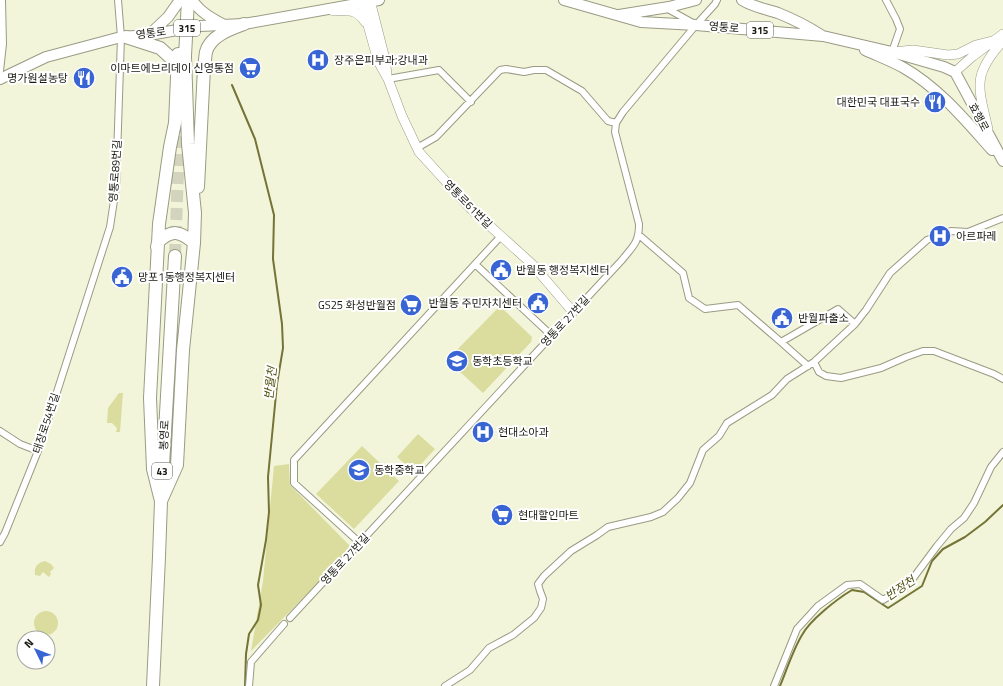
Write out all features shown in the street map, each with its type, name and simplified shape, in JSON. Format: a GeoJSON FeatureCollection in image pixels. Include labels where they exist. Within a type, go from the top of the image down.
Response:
{"type":"FeatureCollection","features":[{"type":"Feature","properties":{"kind":"highway"},"geometry":{"type":"LineString","coordinates":[[188,0],[185,56],[188,144],[195,212]]}},
{"type":"Feature","properties":{"kind":"highway"},"geometry":{"type":"LineString","coordinates":[[161,500],[177,466],[184,350],[199,177],[206,51],[210,44],[221,34],[244,24]]}},
{"type":"Feature","properties":{"kind":"highway"},"geometry":{"type":"LineString","coordinates":[[161,500],[153,469],[150,398],[157,254],[159,224],[175,123],[178,46],[187,28]]}},
{"type":"Feature","properties":{"kind":"highway"},"geometry":{"type":"LineString","coordinates":[[124,37],[160,48],[178,67]]}},
{"type":"Feature","properties":{"kind":"highway"},"geometry":{"type":"LineString","coordinates":[[157,254],[158,242],[167,235],[180,233],[194,243]]}},
{"type":"Feature","properties":{"kind":"highway","name":"봉영로"},"geometry":{"type":"LineString","coordinates":[[153,686],[161,500],[175,256]]}},
{"type":"Feature","properties":{"kind":"main road"},"geometry":{"type":"LineString","coordinates":[[149,35],[168,17],[180,0]]}},
{"type":"Feature","properties":{"kind":"main road"},"geometry":{"type":"LineString","coordinates":[[192,0],[207,16],[224,25]]}},
{"type":"Feature","properties":{"kind":"main road","name":"영통로"},"geometry":{"type":"LineString","coordinates":[[564,0],[641,22],[696,25],[823,36],[845,40],[944,67],[955,72]]}},
{"type":"Feature","properties":{"kind":"main road"},"geometry":{"type":"LineString","coordinates":[[614,15],[664,8],[696,0]]}},
{"type":"Feature","properties":{"kind":"main road"},"geometry":{"type":"LineString","coordinates":[[742,0],[796,21],[823,36]]}},
{"type":"Feature","properties":{"kind":"main road","name":"영통로"},"geometry":{"type":"LineString","coordinates":[[0,79],[46,57],[124,37],[149,35],[187,28],[244,24],[370,1]]}},
{"type":"Feature","properties":{"kind":"main road","name":"315"},"geometry":{"type":"LineString","coordinates":[[845,40],[904,68],[929,87],[956,110],[1003,161]]}},
{"type":"Feature","properties":{"kind":"main road","name":"효행로"},"geometry":{"type":"LineString","coordinates":[[955,72],[1003,161]]}},
{"type":"Feature","properties":{"kind":"street"},"geometry":{"type":"LineString","coordinates":[[0,72],[3,44],[2,0]]}},
{"type":"Feature","properties":{"kind":"street","name":"영통로89번길"},"geometry":{"type":"LineString","coordinates":[[86,301],[110,227],[116,186],[124,37],[118,0]]}},
{"type":"Feature","properties":{"kind":"street"},"geometry":{"type":"LineString","coordinates":[[615,132],[616,123],[623,112],[717,0]]}},
{"type":"Feature","properties":{"kind":"street"},"geometry":{"type":"LineString","coordinates":[[886,0],[900,29],[892,52],[913,50],[948,55],[958,54],[976,45],[992,41]]}},
{"type":"Feature","properties":{"kind":"street"},"geometry":{"type":"LineString","coordinates":[[368,26],[370,1]]}},
{"type":"Feature","properties":{"kind":"street"},"geometry":{"type":"LineString","coordinates":[[370,1],[386,59],[388,79]]}},
{"type":"Feature","properties":{"kind":"street"},"geometry":{"type":"LineString","coordinates":[[664,8],[696,25]]}},
{"type":"Feature","properties":{"kind":"street"},"geometry":{"type":"LineString","coordinates":[[320,10],[355,11],[360,15],[368,26],[378,61],[388,79]]}},
{"type":"Feature","properties":{"kind":"street"},"geometry":{"type":"LineString","coordinates":[[955,72],[973,56],[1003,34]]}},
{"type":"Feature","properties":{"kind":"street"},"geometry":{"type":"LineString","coordinates":[[989,136],[979,93],[980,75],[987,59],[1003,41]]}},
{"type":"Feature","properties":{"kind":"street"},"geometry":{"type":"LineString","coordinates":[[388,79],[439,70],[471,102]]}},
{"type":"Feature","properties":{"kind":"street"},"geometry":{"type":"LineString","coordinates":[[417,148],[436,137],[500,70],[524,72],[546,70],[582,91],[608,121],[615,132],[639,224],[639,235],[683,273],[689,298],[705,309],[738,305],[808,366]]}},
{"type":"Feature","properties":{"kind":"street","name":"영통로61번길"},"geometry":{"type":"LineString","coordinates":[[388,79],[402,116],[417,148],[430,165],[470,208],[532,264],[573,312]]}},
{"type":"Feature","properties":{"kind":"street"},"geometry":{"type":"LineString","coordinates":[[608,121],[616,123]]}},
{"type":"Feature","properties":{"kind":"street"},"geometry":{"type":"LineString","coordinates":[[446,686],[470,670],[489,648],[513,635],[534,618],[541,608],[543,599],[538,584],[558,562],[571,551],[597,535],[608,526],[651,518],[663,512],[678,498],[690,482],[702,450],[719,436],[727,423],[772,395],[787,379],[814,362],[855,324],[890,273],[927,240],[951,231],[968,232],[1003,218]]}},
{"type":"Feature","properties":{"kind":"street","name":"영통로 27번길"},"geometry":{"type":"LineString","coordinates":[[290,618],[622,260],[636,243],[639,235]]}},
{"type":"Feature","properties":{"kind":"street"},"geometry":{"type":"LineString","coordinates":[[360,543],[294,483],[294,460],[501,236]]}},
{"type":"Feature","properties":{"kind":"street"},"geometry":{"type":"LineString","coordinates":[[476,264],[551,336]]}},
{"type":"Feature","properties":{"kind":"street","name":"태장로54번길"},"geometry":{"type":"LineString","coordinates":[[0,542],[6,533],[38,451],[86,301]]}},
{"type":"Feature","properties":{"kind":"street"},"geometry":{"type":"LineString","coordinates":[[781,342],[838,309],[855,324]]}},
{"type":"Feature","properties":{"kind":"street"},"geometry":{"type":"LineString","coordinates":[[814,362],[819,372],[826,376],[841,378],[881,368],[906,357],[934,351],[994,374],[1003,379]]}},
{"type":"Feature","properties":{"kind":"street"},"geometry":{"type":"LineString","coordinates":[[0,431],[20,444],[38,451]]}},
{"type":"Feature","properties":{"kind":"street"},"geometry":{"type":"LineString","coordinates":[[774,686],[797,629],[818,606],[847,585],[860,584],[883,600],[908,585],[951,529],[964,518],[974,502],[991,467],[1003,452]]}},
{"type":"Feature","properties":{"kind":"street"},"geometry":{"type":"LineString","coordinates":[[249,686],[251,662],[284,624]]}},
{"type":"Feature","properties":{"kind":"green space"},"geometry":{"type":"Polygon","coordinates":[[[500,306],[532,337],[531,342],[483,393],[447,360],[500,306]]]}},
{"type":"Feature","properties":{"kind":"green space"},"geometry":{"type":"Polygon","coordinates":[[[119,393],[123,393],[120,432],[116,432],[117,428],[112,423],[107,423],[108,408],[119,393]]]}},
{"type":"Feature","properties":{"kind":"green space"},"geometry":{"type":"Polygon","coordinates":[[[418,434],[435,449],[414,472],[397,457],[418,434]]]}},
{"type":"Feature","properties":{"kind":"green space"},"geometry":{"type":"Polygon","coordinates":[[[362,446],[399,481],[354,529],[316,494],[362,446]]]}},
{"type":"Feature","properties":{"kind":"green space"},"geometry":{"type":"Polygon","coordinates":[[[289,464],[290,485],[352,548],[251,651],[263,581],[274,466],[289,464]]]}},
{"type":"Feature","properties":{"kind":"green space"},"geometry":{"type":"Polygon","coordinates":[[[45,561],[51,564],[54,568],[50,572],[51,574],[49,577],[43,572],[40,576],[35,575],[37,566],[45,561]]]}},
{"type":"Feature","properties":{"kind":"green space"},"geometry":{"type":"Polygon","coordinates":[[[46,611],[51,612],[55,614],[58,623],[56,630],[36,630],[34,623],[37,614],[46,611]]]}},
{"type":"Feature","properties":{"kind":"waterway","name":"반월천"},"geometry":{"type":"LineString","coordinates":[[232,85],[255,139],[274,215],[273,259],[282,324],[283,348],[277,384],[268,477],[269,512],[266,540],[258,585],[261,605],[258,620],[249,634],[246,654],[245,686]]}},
{"type":"Feature","properties":{"kind":"waterway","name":"반정천"},"geometry":{"type":"LineString","coordinates":[[780,686],[802,635],[811,623],[832,604],[852,590],[864,592],[888,608],[922,586],[932,561],[943,549],[965,537],[985,522],[1003,505]]}},
{"type":"Feature","properties":{"kind":"tunnel"},"geometry":{"type":"LineString","coordinates":[[175,256],[180,115]]}},
{"type":"Feature","properties":{"kind":"place","name":"장주은피부과;강내과"},"geometry":{"type":"Point","coordinates":[318,60]}},
{"type":"Feature","properties":{"kind":"place","name":"이마트에브리데이 신영통점"},"geometry":{"type":"Point","coordinates":[250,68]}},
{"type":"Feature","properties":{"kind":"place","name":"명가원설농탕"},"geometry":{"type":"Point","coordinates":[84,78]}},
{"type":"Feature","properties":{"kind":"place","name":"대한민국 대표국수"},"geometry":{"type":"Point","coordinates":[935,102]}},
{"type":"Feature","properties":{"kind":"place","name":"아르파레"},"geometry":{"type":"Point","coordinates":[940,236]}},
{"type":"Feature","properties":{"kind":"place","name":"반월동 행정복지센터"},"geometry":{"type":"Point","coordinates":[501,270]}},
{"type":"Feature","properties":{"kind":"place","name":"망포1동행정복지센터"},"geometry":{"type":"Point","coordinates":[122,277]}},
{"type":"Feature","properties":{"kind":"place","name":"반월동 주민자치센터"},"geometry":{"type":"Point","coordinates":[538,303]}},
{"type":"Feature","properties":{"kind":"place","name":"GS25 화성반월점"},"geometry":{"type":"Point","coordinates":[411,305]}},
{"type":"Feature","properties":{"kind":"place","name":"반월파출소"},"geometry":{"type":"Point","coordinates":[782,318]}},
{"type":"Feature","properties":{"kind":"place","name":"동학초등학교"},"geometry":{"type":"Point","coordinates":[457,361]}},
{"type":"Feature","properties":{"kind":"place","name":"현대소아과"},"geometry":{"type":"Point","coordinates":[483,432]}},
{"type":"Feature","properties":{"kind":"place","name":"동학중학교"},"geometry":{"type":"Point","coordinates":[359,470]}},
{"type":"Feature","properties":{"kind":"place","name":"현대할인마트"},"geometry":{"type":"Point","coordinates":[502,515]}}]}
